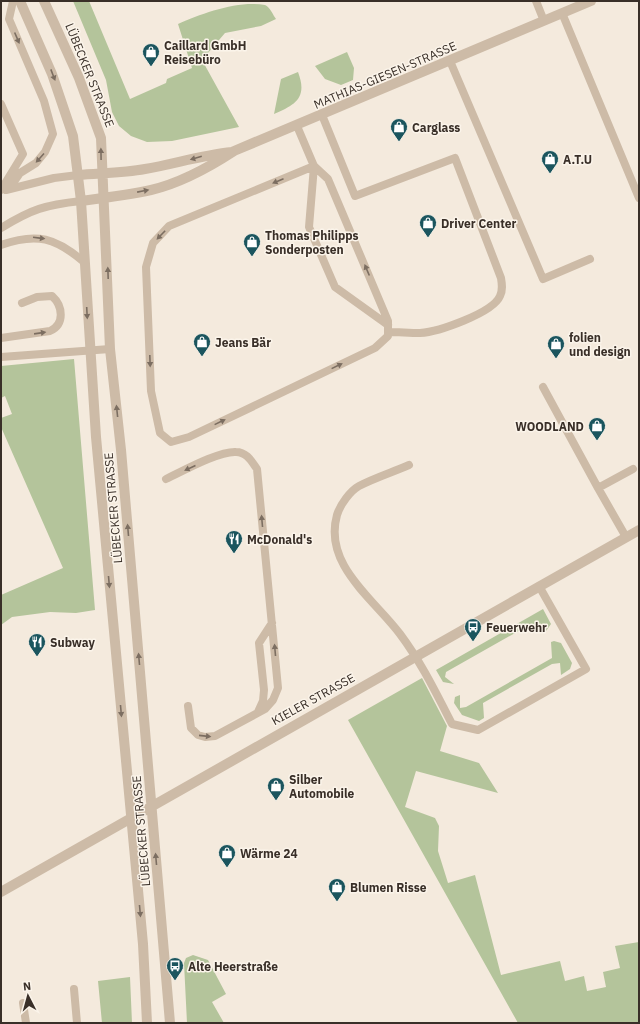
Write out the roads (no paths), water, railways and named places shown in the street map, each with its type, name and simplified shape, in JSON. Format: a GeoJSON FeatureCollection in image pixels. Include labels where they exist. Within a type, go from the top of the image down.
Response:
{"type":"FeatureCollection","features":[{"type":"Feature","properties":{"kind":"street","name":"LÜBECKER STRASSE"},"geometry":{"type":"LineString","coordinates":[[20,1],[48,63],[66,111],[73,136],[78,175],[81,201],[96,437],[143,944],[147,1023]]}},
{"type":"Feature","properties":{"kind":"street","name":"LÜBECKER STRASSE"},"geometry":{"type":"LineString","coordinates":[[44,1],[79,78],[101,138],[102,173],[105,197],[110,349],[170,1023]]}},
{"type":"Feature","properties":{"kind":"street","name":"MATHIAS-GIESEN-STRASSE"},"geometry":{"type":"LineString","coordinates":[[81,201],[137,193],[165,186],[200,171],[234,152],[591,1]]}},
{"type":"Feature","properties":{"kind":"street","name":"MATHIAS-GIESEN-STRASSE"},"geometry":{"type":"LineString","coordinates":[[78,175],[140,170],[215,154],[234,152]]}},
{"type":"Feature","properties":{"kind":"street","name":"KIELER STRASSE"},"geometry":{"type":"LineString","coordinates":[[1,892],[151,805],[639,530]]}},
{"type":"Feature","properties":{"kind":"lane"},"geometry":{"type":"LineString","coordinates":[[4,190],[20,173],[36,162],[45,152],[53,134],[44,101],[9,19],[13,1]]}},
{"type":"Feature","properties":{"kind":"lane"},"geometry":{"type":"LineString","coordinates":[[536,1],[544,21]]}},
{"type":"Feature","properties":{"kind":"lane"},"geometry":{"type":"LineString","coordinates":[[562,13],[639,198]]}},
{"type":"Feature","properties":{"kind":"lane"},"geometry":{"type":"LineString","coordinates":[[450,61],[543,279],[590,259]]}},
{"type":"Feature","properties":{"kind":"lane"},"geometry":{"type":"LineString","coordinates":[[2,109],[23,154],[4,190]]}},
{"type":"Feature","properties":{"kind":"lane"},"geometry":{"type":"LineString","coordinates":[[314,166],[309,227],[335,287],[388,328],[420,333],[443,328],[478,313],[492,305],[500,297],[502,287],[501,278],[455,158],[355,196],[322,115]]}},
{"type":"Feature","properties":{"kind":"lane"},"geometry":{"type":"LineString","coordinates":[[297,126],[314,166],[328,179],[388,321],[388,336],[375,348],[189,437],[171,442],[160,433],[151,390],[146,267],[153,243],[169,226],[314,166]]}},
{"type":"Feature","properties":{"kind":"lane"},"geometry":{"type":"LineString","coordinates":[[4,190],[54,178],[78,175]]}},
{"type":"Feature","properties":{"kind":"lane"},"geometry":{"type":"LineString","coordinates":[[1,228],[22,215],[45,206],[81,201]]}},
{"type":"Feature","properties":{"kind":"lane"},"geometry":{"type":"LineString","coordinates":[[1,245],[16,239],[36,237],[50,240],[68,248],[84,262]]}},
{"type":"Feature","properties":{"kind":"lane"},"geometry":{"type":"LineString","coordinates":[[1,338],[50,331],[56,328],[60,323],[60,308],[57,301],[52,296],[45,296],[22,303]]}},
{"type":"Feature","properties":{"kind":"lane"},"geometry":{"type":"LineString","coordinates":[[1,357],[110,349]]}},
{"type":"Feature","properties":{"kind":"lane"},"geometry":{"type":"LineString","coordinates":[[542,386],[626,537]]}},
{"type":"Feature","properties":{"kind":"lane"},"geometry":{"type":"LineString","coordinates":[[166,479],[220,455],[237,452],[248,457],[257,469],[272,623],[278,688],[273,700],[265,709],[215,736],[205,737],[198,735],[191,728],[188,706]]}},
{"type":"Feature","properties":{"kind":"lane"},"geometry":{"type":"LineString","coordinates":[[409,465],[357,487],[339,507],[334,527],[336,548],[342,563],[416,656],[452,724],[478,730],[586,669],[539,586]]}},
{"type":"Feature","properties":{"kind":"lane"},"geometry":{"type":"LineString","coordinates":[[598,488],[633,468]]}},
{"type":"Feature","properties":{"kind":"lane"},"geometry":{"type":"LineString","coordinates":[[258,713],[263,701],[264,690],[259,643],[272,623]]}},
{"type":"Feature","properties":{"kind":"lane"},"geometry":{"type":"LineString","coordinates":[[74,989],[77,1023]]}},
{"type":"Feature","properties":{"kind":"lane"},"geometry":{"type":"LineString","coordinates":[[23,1003],[26,1023]]}},
{"type":"Feature","properties":{"kind":"place","name":"Caillard GmbH Reisebüro"},"geometry":{"type":"Point","coordinates":[151,67]}},
{"type":"Feature","properties":{"kind":"place","name":"Carglass"},"geometry":{"type":"Point","coordinates":[399,142]}},
{"type":"Feature","properties":{"kind":"place","name":"A.T.U"},"geometry":{"type":"Point","coordinates":[550,174]}},
{"type":"Feature","properties":{"kind":"place","name":"Driver Center"},"geometry":{"type":"Point","coordinates":[428,238]}},
{"type":"Feature","properties":{"kind":"place","name":"Thomas Philipps Sonderposten"},"geometry":{"type":"Point","coordinates":[252,257]}},
{"type":"Feature","properties":{"kind":"place","name":"Jeans Bär"},"geometry":{"type":"Point","coordinates":[202,357]}},
{"type":"Feature","properties":{"kind":"place","name":"folien und design"},"geometry":{"type":"Point","coordinates":[556,359]}},
{"type":"Feature","properties":{"kind":"place","name":"WOODLAND"},"geometry":{"type":"Point","coordinates":[597,441]}},
{"type":"Feature","properties":{"kind":"place","name":"McDonald's"},"geometry":{"type":"Point","coordinates":[234,554]}},
{"type":"Feature","properties":{"kind":"place","name":"Feuerwehr"},"geometry":{"type":"Point","coordinates":[473,642]}},
{"type":"Feature","properties":{"kind":"place","name":"Subway"},"geometry":{"type":"Point","coordinates":[37,657]}},
{"type":"Feature","properties":{"kind":"place","name":"Silber Automobile"},"geometry":{"type":"Point","coordinates":[276,801]}},
{"type":"Feature","properties":{"kind":"place","name":"Wärme 24"},"geometry":{"type":"Point","coordinates":[227,868]}},
{"type":"Feature","properties":{"kind":"place","name":"Blumen Risse"},"geometry":{"type":"Point","coordinates":[337,902]}},
{"type":"Feature","properties":{"kind":"place","name":"Alte Heerstraße"},"geometry":{"type":"Point","coordinates":[175,981]}}]}
